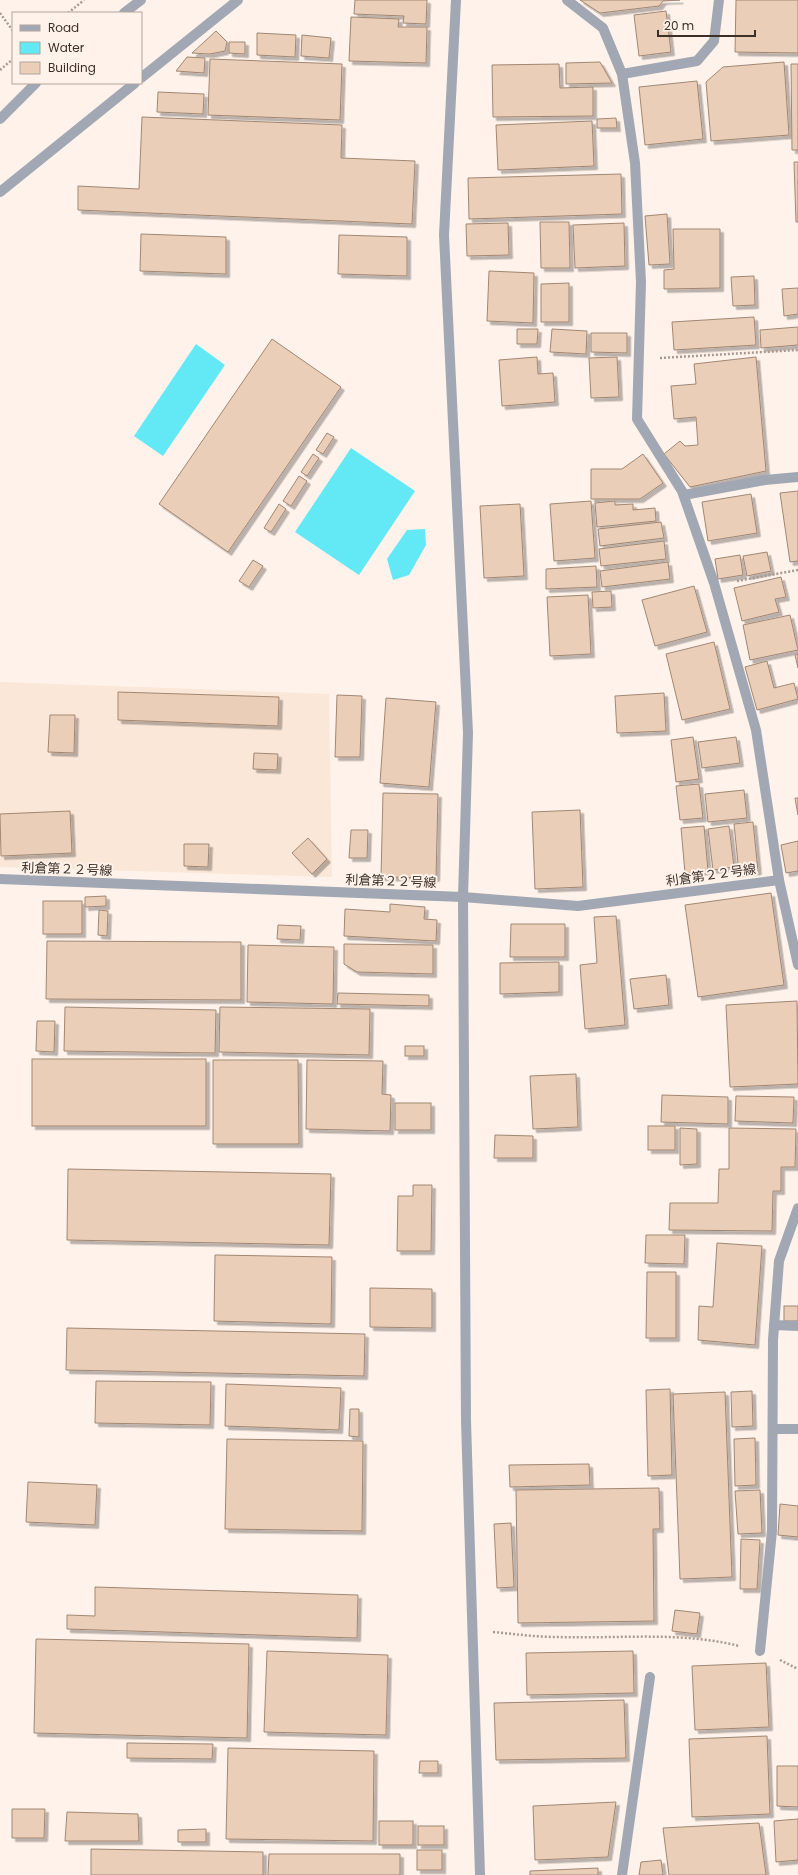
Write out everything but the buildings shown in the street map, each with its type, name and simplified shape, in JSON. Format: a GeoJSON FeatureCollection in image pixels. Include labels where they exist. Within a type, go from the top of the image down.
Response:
{"type":"FeatureCollection","features":[{"type":"Feature","properties":{"kind":"street"},"geometry":{"type":"LineString","coordinates":[[142,77],[238,0]]}},
{"type":"Feature","properties":{"kind":"street"},"geometry":{"type":"LineString","coordinates":[[456,0],[444,235],[468,733],[463,897],[466,1421],[480,1875]]}},
{"type":"Feature","properties":{"kind":"street"},"geometry":{"type":"LineString","coordinates":[[567,0],[602,28],[622,74],[635,163],[641,282],[637,419],[684,495],[714,583],[756,730],[779,880],[798,965]]}},
{"type":"Feature","properties":{"kind":"street"},"geometry":{"type":"LineString","coordinates":[[622,74],[697,61],[714,42],[719,0]]}},
{"type":"Feature","properties":{"kind":"street"},"geometry":{"type":"LineString","coordinates":[[125,12],[138,1]]}},
{"type":"Feature","properties":{"kind":"street"},"geometry":{"type":"LineString","coordinates":[[0,119],[35,84]]}},
{"type":"Feature","properties":{"kind":"street"},"geometry":{"type":"LineString","coordinates":[[0,192],[134,84]]}},
{"type":"Feature","properties":{"kind":"street"},"geometry":{"type":"LineString","coordinates":[[684,495],[765,480],[798,477]]}},
{"type":"Feature","properties":{"kind":"street","name":"利倉第２２号線"},"geometry":{"type":"LineString","coordinates":[[0,879],[463,897],[578,906],[779,880]]}},
{"type":"Feature","properties":{"kind":"street"},"geometry":{"type":"LineString","coordinates":[[760,1651],[772,1531],[774,1325],[779,1261],[798,1208]]}},
{"type":"Feature","properties":{"kind":"street"},"geometry":{"type":"LineString","coordinates":[[774,1325],[798,1326]]}},
{"type":"Feature","properties":{"kind":"street"},"geometry":{"type":"LineString","coordinates":[[773,1429],[798,1429]]}},
{"type":"Feature","properties":{"kind":"street"},"geometry":{"type":"LineString","coordinates":[[622,1875],[650,1677]]}},
{"type":"Feature","properties":{"kind":"path"},"geometry":{"type":"LineString","coordinates":[[69,12],[84,0]]}},
{"type":"Feature","properties":{"kind":"path"},"geometry":{"type":"LineString","coordinates":[[0,13],[12,30]]}},
{"type":"Feature","properties":{"kind":"path"},"geometry":{"type":"LineString","coordinates":[[0,70],[12,60]]}},
{"type":"Feature","properties":{"kind":"path"},"geometry":{"type":"LineString","coordinates":[[639,359],[798,350]]}},
{"type":"Feature","properties":{"kind":"path"},"geometry":{"type":"LineString","coordinates":[[714,583],[738,581],[798,570]]}},
{"type":"Feature","properties":{"kind":"path"},"geometry":{"type":"LineString","coordinates":[[473,1631],[557,1637],[642,1636],[717,1640],[760,1651],[795,1666],[798,1669]]}},
{"type":"Feature","properties":{"kind":"shaded area"},"geometry":{"type":"Polygon","coordinates":[[[0,682],[329,694],[332,877],[0,867],[0,682]]]}},
{"type":"Feature","properties":{"kind":"water"},"geometry":{"type":"Polygon","coordinates":[[[196,344],[225,365],[163,456],[134,436],[196,344]]]}},
{"type":"Feature","properties":{"kind":"water"},"geometry":{"type":"Polygon","coordinates":[[[351,448],[415,491],[359,575],[295,532],[351,448]]]}},
{"type":"Feature","properties":{"kind":"water"},"geometry":{"type":"Polygon","coordinates":[[[425,529],[426,545],[409,575],[393,580],[387,559],[407,530],[425,529]]]}}]}
